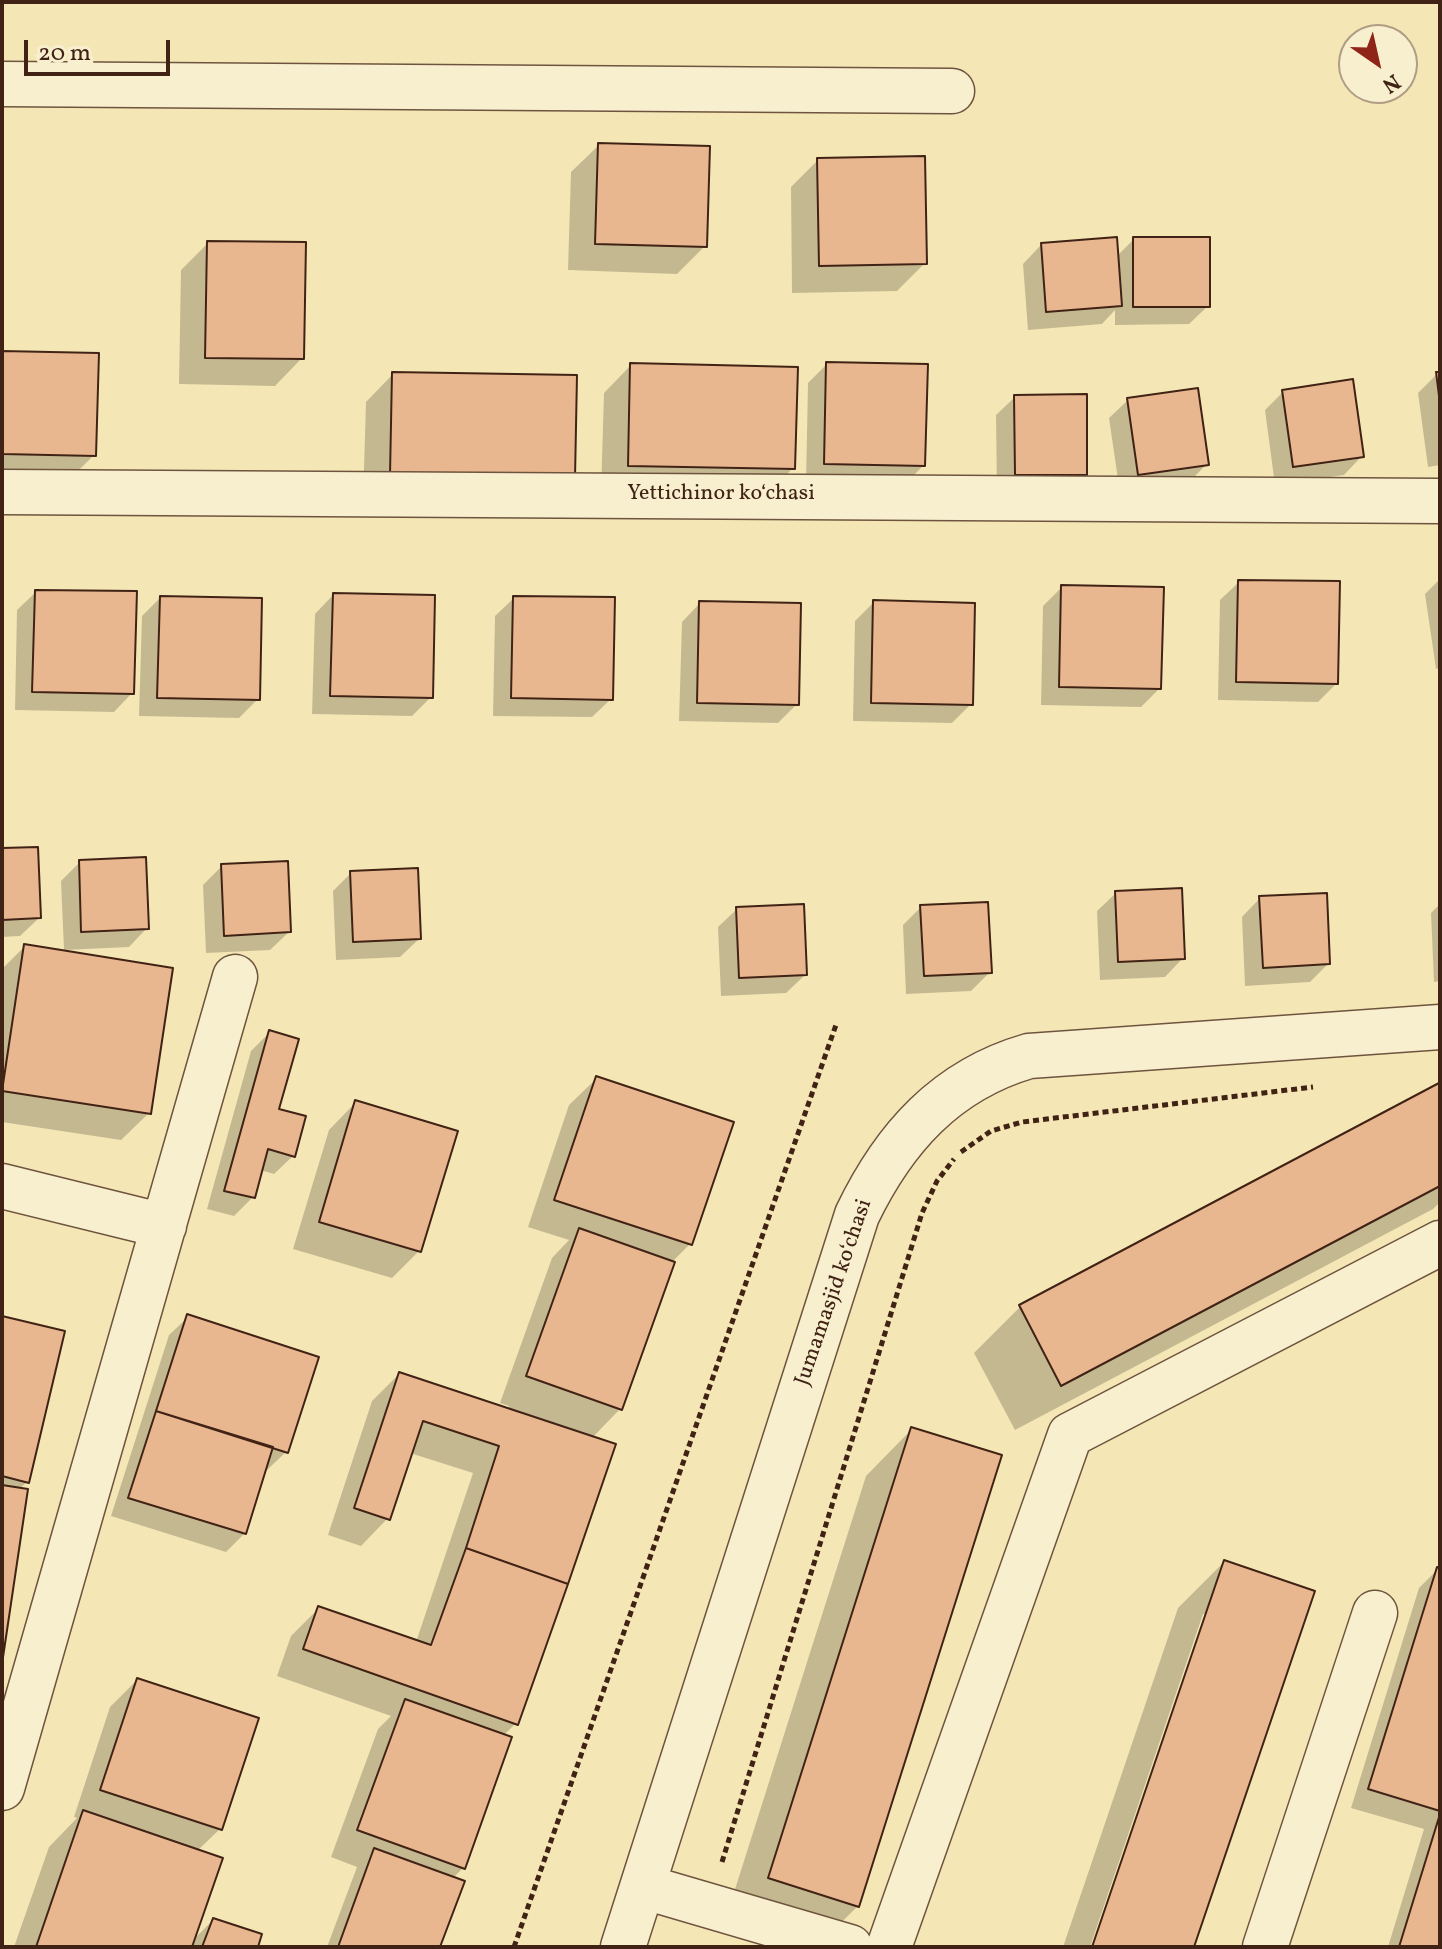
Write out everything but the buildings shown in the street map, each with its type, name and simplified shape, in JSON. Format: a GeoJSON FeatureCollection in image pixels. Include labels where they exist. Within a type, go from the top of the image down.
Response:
{"type":"FeatureCollection","features":[{"type":"Feature","properties":{"kind":"street"},"geometry":{"type":"LineString","coordinates":[[2,84],[952,91]]}},
{"type":"Feature","properties":{"kind":"street","name":"Yettichinor ko‘chasi"},"geometry":{"type":"LineString","coordinates":[[2,492],[1440,501]]}},
{"type":"Feature","properties":{"kind":"street"},"geometry":{"type":"LineString","coordinates":[[2,1788],[10,1730],[164,1226],[235,977]]}},
{"type":"Feature","properties":{"kind":"street","name":"Jumamasjid koʻchasi"},"geometry":{"type":"LineString","coordinates":[[623,1947],[645,1887],[857,1215],[887,1159],[905,1135],[949,1093],[974,1077],[1029,1056],[1440,1027]]}},
{"type":"Feature","properties":{"kind":"street"},"geometry":{"type":"LineString","coordinates":[[2,1186],[164,1226]]}},
{"type":"Feature","properties":{"kind":"street"},"geometry":{"type":"LineString","coordinates":[[889,1947],[1070,1435],[1440,1243]]}},
{"type":"Feature","properties":{"kind":"street"},"geometry":{"type":"LineString","coordinates":[[1265,1947],[1375,1613]]}},
{"type":"Feature","properties":{"kind":"street"},"geometry":{"type":"LineString","coordinates":[[645,1887],[850,1947]]}},
{"type":"Feature","properties":{"kind":"path"},"geometry":{"type":"LineString","coordinates":[[514,1947],[837,1022]]}},
{"type":"Feature","properties":{"kind":"path"},"geometry":{"type":"LineString","coordinates":[[708,1905],[922,1213],[937,1181],[959,1153],[991,1131],[1022,1122],[1316,1087]]}}]}
